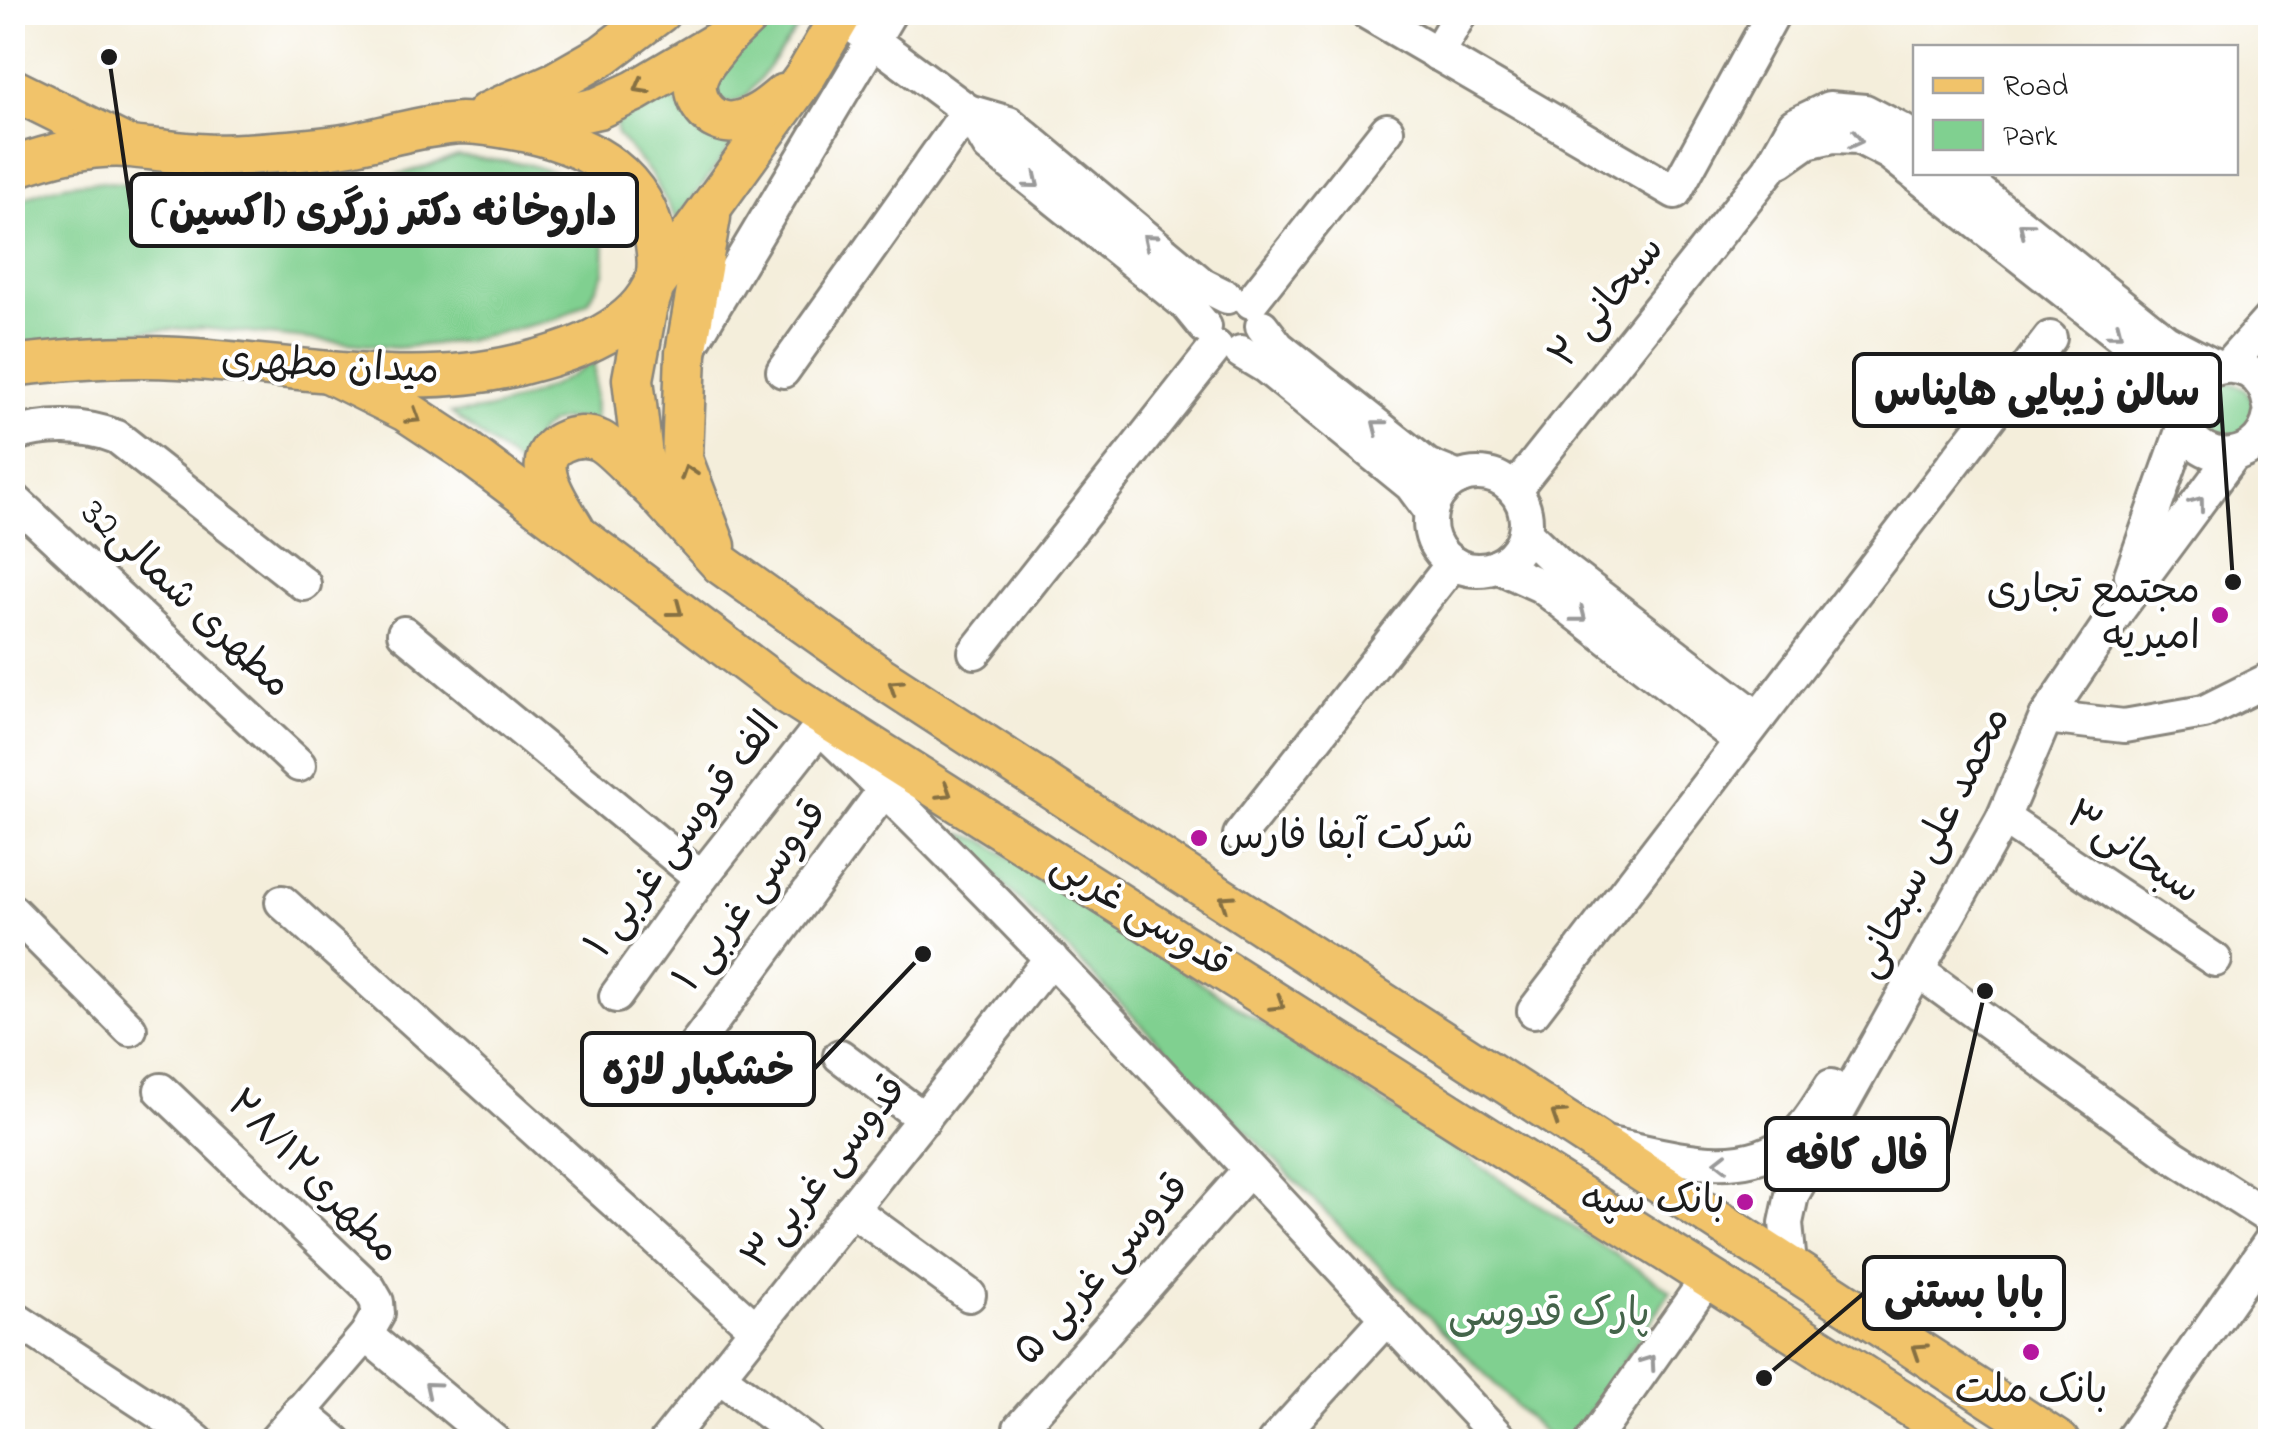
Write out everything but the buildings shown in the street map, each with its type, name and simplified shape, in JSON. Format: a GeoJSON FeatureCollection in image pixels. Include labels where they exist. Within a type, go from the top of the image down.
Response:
{"type":"FeatureCollection","features":[{"type":"Feature","properties":{"kind":"main road"},"geometry":{"type":"LineString","coordinates":[[466,123],[554,83],[603,55],[660,12]]}},
{"type":"Feature","properties":{"kind":"main road"},"geometry":{"type":"LineString","coordinates":[[654,286],[805,77],[842,15]]}},
{"type":"Feature","properties":{"kind":"main road"},"geometry":{"type":"LineString","coordinates":[[12,168],[71,150],[128,147],[240,155],[344,145],[466,123],[548,119],[598,108],[635,91],[739,25]]}},
{"type":"Feature","properties":{"kind":"main road"},"geometry":{"type":"LineString","coordinates":[[739,25],[696,79],[696,96],[714,118],[739,122],[761,113],[805,77]]}},
{"type":"Feature","properties":{"kind":"main road"},"geometry":{"type":"LineString","coordinates":[[12,89],[128,147]]}},
{"type":"Feature","properties":{"kind":"main road"},"geometry":{"type":"LineString","coordinates":[[466,123],[574,145],[620,172],[642,202],[653,228],[658,257],[654,286]]}},
{"type":"Feature","properties":{"kind":"main road"},"geometry":{"type":"LineString","coordinates":[[712,205],[686,353],[682,459],[722,564]]}},
{"type":"Feature","properties":{"kind":"main road","name":"میدان مطهری"},"geometry":{"type":"LineString","coordinates":[[19,367],[110,358],[177,358],[402,378],[476,373],[566,352],[604,334],[634,312],[654,286]]}},
{"type":"Feature","properties":{"kind":"main road","name":"قدوسی غربی"},"geometry":{"type":"LineString","coordinates":[[654,286],[633,379],[642,456],[652,488],[722,564],[879,676],[2059,1442]]}},
{"type":"Feature","properties":{"kind":"main road","name":"قدوسی غربی"},"geometry":{"type":"LineString","coordinates":[[328,372],[420,420],[462,448],[788,693],[1966,1442]]}},
{"type":"Feature","properties":{"kind":"main road"},"geometry":{"type":"LineString","coordinates":[[580,539],[545,472],[546,456],[558,444],[576,436],[600,440],[652,488]]}},
{"type":"Feature","properties":{"kind":"street"},"geometry":{"type":"LineString","coordinates":[[686,353],[890,12]]}},
{"type":"Feature","properties":{"kind":"street"},"geometry":{"type":"LineString","coordinates":[[1366,12],[1405,22],[1437,54],[1675,192],[1774,12]]}},
{"type":"Feature","properties":{"kind":"street"},"geometry":{"type":"LineString","coordinates":[[1437,54],[1461,12]]}},
{"type":"Feature","properties":{"kind":"street"},"geometry":{"type":"LineString","coordinates":[[842,15],[968,112],[989,146],[1081,201],[1202,285],[1247,309],[1278,347],[1427,465],[1459,478]]}},
{"type":"Feature","properties":{"kind":"street"},"geometry":{"type":"LineString","coordinates":[[1769,170],[1794,125],[1829,108],[1864,111],[1913,139]]}},
{"type":"Feature","properties":{"kind":"street"},"geometry":{"type":"LineString","coordinates":[[784,371],[968,112]]}},
{"type":"Feature","properties":{"kind":"street"},"geometry":{"type":"LineString","coordinates":[[1247,309],[1387,130]]}},
{"type":"Feature","properties":{"kind":"street"},"geometry":{"type":"LineString","coordinates":[[1769,170],[1807,142],[1834,136],[1858,137],[1913,164]]}},
{"type":"Feature","properties":{"kind":"street","name":"سبحانی ۲"},"geometry":{"type":"LineString","coordinates":[[1514,490],[1769,170]]}},
{"type":"Feature","properties":{"kind":"street"},"geometry":{"type":"LineString","coordinates":[[1942,177],[2166,341],[2222,367]]}},
{"type":"Feature","properties":{"kind":"street"},"geometry":{"type":"LineString","coordinates":[[1942,177],[2150,358],[2184,409],[2192,438],[2203,449],[2218,454],[2248,449],[2260,439],[2270,411],[2262,384],[2252,374],[2222,367],[2203,373],[2192,382],[2184,409]]}},
{"type":"Feature","properties":{"kind":"street"},"geometry":{"type":"LineString","coordinates":[[1081,201],[1187,304],[1220,342],[1266,368],[1411,485],[1431,512]]}},
{"type":"Feature","properties":{"kind":"street"},"geometry":{"type":"LineString","coordinates":[[1220,342],[1208,312],[1212,306],[1247,309]]}},
{"type":"Feature","properties":{"kind":"street"},"geometry":{"type":"LineString","coordinates":[[1220,342],[1256,342],[1247,309]]}},
{"type":"Feature","properties":{"kind":"street"},"geometry":{"type":"LineString","coordinates":[[2222,367],[2270,320]]}},
{"type":"Feature","properties":{"kind":"street"},"geometry":{"type":"LineString","coordinates":[[1534,1011],[2050,338]]}},
{"type":"Feature","properties":{"kind":"street"},"geometry":{"type":"LineString","coordinates":[[975,652],[1220,342]]}},
{"type":"Feature","properties":{"kind":"street","name":"محمد علی سبحانی"},"geometry":{"type":"LineString","coordinates":[[2120,608],[2184,409]]}},
{"type":"Feature","properties":{"kind":"street"},"geometry":{"type":"LineString","coordinates":[[12,435],[76,427],[117,437],[304,584]]}},
{"type":"Feature","properties":{"kind":"street","name":"محمد علی سبحانی"},"geometry":{"type":"LineString","coordinates":[[1790,1265],[1786,1222],[1792,1195],[2003,818],[2046,717],[2120,608],[2234,454]]}},
{"type":"Feature","properties":{"kind":"street"},"geometry":{"type":"LineString","coordinates":[[1473,474],[1502,480],[1514,490],[1526,517],[1525,532],[1510,558],[1482,570],[1453,564],[1442,554],[1430,527],[1436,498],[1446,486],[1473,474]]}},
{"type":"Feature","properties":{"kind":"street","name":"32مطهرى شمالى"},"geometry":{"type":"LineString","coordinates":[[12,498],[300,765]]}},
{"type":"Feature","properties":{"kind":"street"},"geometry":{"type":"LineString","coordinates":[[1525,532],[1750,730]]}},
{"type":"Feature","properties":{"kind":"street"},"geometry":{"type":"LineString","coordinates":[[1240,835],[1453,564]]}},
{"type":"Feature","properties":{"kind":"street"},"geometry":{"type":"LineString","coordinates":[[1497,566],[1541,586],[1750,730]]}},
{"type":"Feature","properties":{"kind":"street"},"geometry":{"type":"LineString","coordinates":[[404,632],[701,878]]}},
{"type":"Feature","properties":{"kind":"street"},"geometry":{"type":"LineString","coordinates":[[2046,717],[2124,726],[2140,724],[2204,712],[2270,678]]}},
{"type":"Feature","properties":{"kind":"street"},"geometry":{"type":"LineString","coordinates":[[788,693],[1051,958],[1503,1442]]}},
{"type":"Feature","properties":{"kind":"street","name":"۱ الف قدوسی غربی"},"geometry":{"type":"LineString","coordinates":[[616,996],[701,878],[820,727]]}},
{"type":"Feature","properties":{"kind":"street","name":"۱ قدوسی غربی"},"geometry":{"type":"LineString","coordinates":[[687,1056],[885,789]]}},
{"type":"Feature","properties":{"kind":"street","name":"سبحانی۳"},"geometry":{"type":"LineString","coordinates":[[2003,818],[2215,960]]}},
{"type":"Feature","properties":{"kind":"street"},"geometry":{"type":"LineString","coordinates":[[282,902],[756,1330]]}},
{"type":"Feature","properties":{"kind":"street"},"geometry":{"type":"LineString","coordinates":[[12,911],[130,1029]]}},
{"type":"Feature","properties":{"kind":"street","name":"قدوسی غربی۳"},"geometry":{"type":"LineString","coordinates":[[666,1442],[1051,958]]}},
{"type":"Feature","properties":{"kind":"street"},"geometry":{"type":"LineString","coordinates":[[1918,971],[2172,1156],[2270,1218]]}},
{"type":"Feature","properties":{"kind":"street","name":"محمد علی سبحانی"},"geometry":{"type":"LineString","coordinates":[[1597,1142],[1715,1164],[1744,1161],[1774,1151],[1795,1136],[1812,1116],[1870,1025],[1891,1017]]}},
{"type":"Feature","properties":{"kind":"street"},"geometry":{"type":"LineString","coordinates":[[840,1056],[924,1119]]}},
{"type":"Feature","properties":{"kind":"street","name":"مطهری۲۸/۱۲"},"geometry":{"type":"LineString","coordinates":[[161,1090],[370,1288],[378,1314],[366,1335]]}},
{"type":"Feature","properties":{"kind":"street","name":"۵ قدوسی غربی"},"geometry":{"type":"LineString","coordinates":[[1020,1428],[1250,1170]]}},
{"type":"Feature","properties":{"kind":"street"},"geometry":{"type":"LineString","coordinates":[[851,1209],[970,1295]]}},
{"type":"Feature","properties":{"kind":"street"},"geometry":{"type":"LineString","coordinates":[[2130,1442],[2270,1242]]}},
{"type":"Feature","properties":{"kind":"street"},"geometry":{"type":"LineString","coordinates":[[1607,1436],[1709,1276]]}},
{"type":"Feature","properties":{"kind":"street"},"geometry":{"type":"LineString","coordinates":[[12,1316],[198,1442]]}},
{"type":"Feature","properties":{"kind":"street"},"geometry":{"type":"LineString","coordinates":[[1274,1442],[1387,1318]]}},
{"type":"Feature","properties":{"kind":"street"},"geometry":{"type":"LineString","coordinates":[[274,1442],[366,1335],[495,1442]]}},
{"type":"Feature","properties":{"kind":"street"},"geometry":{"type":"LineString","coordinates":[[718,1376],[807,1442]]}},
{"type":"Feature","properties":{"kind":"street"},"geometry":{"type":"LineString","coordinates":[[299,1412],[336,1442]]}},
{"type":"Feature","properties":{"kind":"green space"},"geometry":{"type":"Polygon","coordinates":[[[776,13],[809,13],[747,96],[733,103],[719,102],[712,74],[776,13]]]}},
{"type":"Feature","properties":{"kind":"green space"},"geometry":{"type":"Polygon","coordinates":[[[668,91],[686,116],[737,138],[677,220],[650,173],[617,134],[616,124],[637,107],[668,91]]]}},
{"type":"Feature","properties":{"kind":"green space"},"geometry":{"type":"Polygon","coordinates":[[[458,156],[527,164],[563,175],[584,192],[605,229],[604,273],[588,302],[557,319],[464,341],[396,348],[200,328],[13,347],[13,205],[40,192],[65,185],[116,182],[223,193],[283,192],[372,180],[458,156]]]}},
{"type":"Feature","properties":{"kind":"green space"},"geometry":{"type":"Polygon","coordinates":[[[594,362],[595,421],[566,419],[546,426],[533,443],[525,470],[451,413],[489,409],[526,398],[594,362]]]}},
{"type":"Feature","properties":{"kind":"green space"},"geometry":{"type":"Polygon","coordinates":[[[2226,383],[2246,391],[2254,411],[2246,431],[2226,439],[2206,431],[2198,411],[2206,391],[2226,383]]]}},
{"type":"Feature","properties":{"kind":"green space","name":"پارک قدوسی"},"geometry":{"type":"Polygon","coordinates":[[[950,830],[983,840],[1671,1291],[1571,1441],[1551,1441],[950,830]]]}},
{"type":"Feature","properties":{"kind":"place","name":"(داروخانه دکتر زرگری (اکسین"},"geometry":{"type":"Point","coordinates":[109,57]}},
{"type":"Feature","properties":{"kind":"place","name":"سالن زیبایی هایناس"},"geometry":{"type":"Point","coordinates":[2233,582]}},
{"type":"Feature","properties":{"kind":"place","name":"مجتمع تجاری امیریه"},"geometry":{"type":"Point","coordinates":[2220,615]}},
{"type":"Feature","properties":{"kind":"place","name":"شرکت آبفا فارس"},"geometry":{"type":"Point","coordinates":[1199,838]}},
{"type":"Feature","properties":{"kind":"place","name":"خشکبار لاژه"},"geometry":{"type":"Point","coordinates":[923,954]}},
{"type":"Feature","properties":{"kind":"place","name":"فال کافه"},"geometry":{"type":"Point","coordinates":[1985,991]}},
{"type":"Feature","properties":{"kind":"place","name":"بانک سپه"},"geometry":{"type":"Point","coordinates":[1745,1202]}},
{"type":"Feature","properties":{"kind":"place","name":"بانک ملت"},"geometry":{"type":"Point","coordinates":[2031,1352]}},
{"type":"Feature","properties":{"kind":"place","name":"بابا بستنی"},"geometry":{"type":"Point","coordinates":[1764,1378]}}]}
